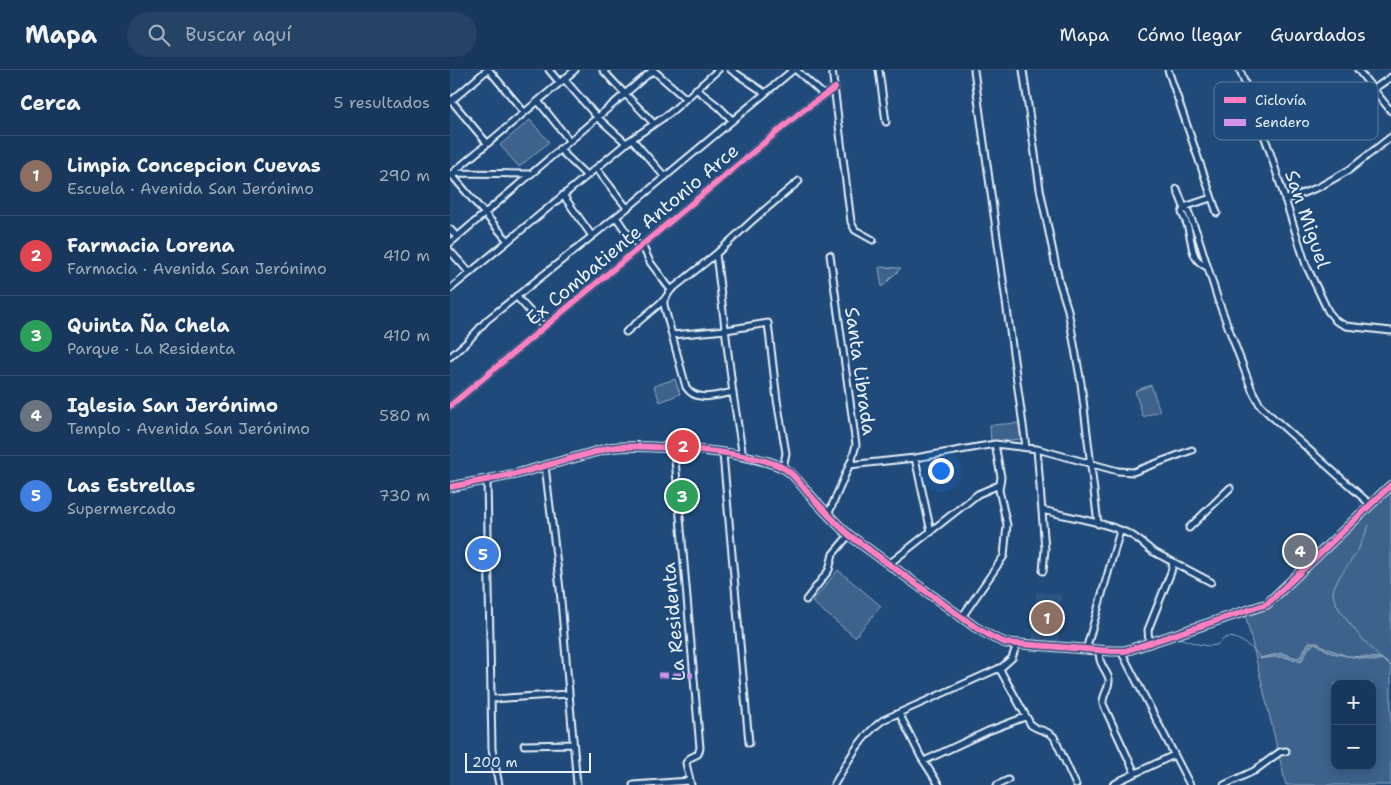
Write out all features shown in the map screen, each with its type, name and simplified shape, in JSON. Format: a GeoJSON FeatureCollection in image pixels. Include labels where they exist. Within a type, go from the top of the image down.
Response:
{"type":"FeatureCollection","features":[{"type":"Feature","properties":{"kind":"street"},"geometry":{"type":"LineString","coordinates":[[487,143],[451,100],[488,70],[524,112]]}},
{"type":"Feature","properties":{"kind":"street"},"geometry":{"type":"LineString","coordinates":[[549,70],[626,143]]}},
{"type":"Feature","properties":{"kind":"street"},"geometry":{"type":"LineString","coordinates":[[451,174],[575,70]]}},
{"type":"Feature","properties":{"kind":"street"},"geometry":{"type":"LineString","coordinates":[[603,70],[654,124]]}},
{"type":"Feature","properties":{"kind":"street"},"geometry":{"type":"LineString","coordinates":[[450,242],[653,70],[685,98]]}},
{"type":"Feature","properties":{"kind":"street"},"geometry":{"type":"LineString","coordinates":[[450,289],[626,143],[670,113],[718,70]]}},
{"type":"Feature","properties":{"kind":"street"},"geometry":{"type":"LineString","coordinates":[[731,70],[765,93]]}},
{"type":"Feature","properties":{"kind":"street"},"geometry":{"type":"LineString","coordinates":[[450,357],[487,320],[616,217],[794,70],[824,95]]}},
{"type":"Feature","properties":{"kind":"street"},"geometry":{"type":"LineString","coordinates":[[832,70],[852,222],[855,230],[873,240]]}},
{"type":"Feature","properties":{"kind":"street"},"geometry":{"type":"LineString","coordinates":[[879,70],[886,122]]}},
{"type":"Feature","properties":{"kind":"street"},"geometry":{"type":"LineString","coordinates":[[974,70],[992,187],[1026,447]]}},
{"type":"Feature","properties":{"kind":"street"},"geometry":{"type":"LineString","coordinates":[[1023,70],[1040,189],[1072,328],[1081,383],[1098,524]]}},
{"type":"Feature","properties":{"kind":"street"},"geometry":{"type":"LineString","coordinates":[[1168,70],[1217,213]]}},
{"type":"Feature","properties":{"kind":"street","name":"San Miguel"},"geometry":{"type":"LineString","coordinates":[[1240,70],[1244,82]]}},
{"type":"Feature","properties":{"kind":"street"},"geometry":{"type":"LineString","coordinates":[[1358,70],[1368,82]]}},
{"type":"Feature","properties":{"kind":"street"},"geometry":{"type":"LineString","coordinates":[[1378,87],[1391,77]]}},
{"type":"Feature","properties":{"kind":"street","name":"Ex Combatiente Antonio Arce"},"geometry":{"type":"LineString","coordinates":[[450,406],[641,246],[824,95],[835,88]]}},
{"type":"Feature","properties":{"kind":"street"},"geometry":{"type":"LineString","coordinates":[[696,89],[732,120]]}},
{"type":"Feature","properties":{"kind":"street"},"geometry":{"type":"LineString","coordinates":[[1378,95],[1391,111]]}},
{"type":"Feature","properties":{"kind":"street"},"geometry":{"type":"LineString","coordinates":[[538,100],[569,140]]}},
{"type":"Feature","properties":{"kind":"street"},"geometry":{"type":"LineString","coordinates":[[1285,200],[1319,188],[1349,170],[1391,138]]}},
{"type":"Feature","properties":{"kind":"street"},"geometry":{"type":"LineString","coordinates":[[632,139],[665,177]]}},
{"type":"Feature","properties":{"kind":"street","name":"San Miguel"},"geometry":{"type":"LineString","coordinates":[[1266,140],[1306,265],[1331,316],[1346,326],[1391,331]]}},
{"type":"Feature","properties":{"kind":"street"},"geometry":{"type":"LineString","coordinates":[[559,149],[587,176]]}},
{"type":"Feature","properties":{"kind":"street"},"geometry":{"type":"LineString","coordinates":[[596,168],[627,208]]}},
{"type":"Feature","properties":{"kind":"street"},"geometry":{"type":"LineString","coordinates":[[451,174],[530,174]]}},
{"type":"Feature","properties":{"kind":"street"},"geometry":{"type":"LineString","coordinates":[[451,174],[508,242]]}},
{"type":"Feature","properties":{"kind":"street"},"geometry":{"type":"LineString","coordinates":[[626,332],[664,300],[671,290],[716,254],[754,218],[799,181]]}},
{"type":"Feature","properties":{"kind":"street"},"geometry":{"type":"LineString","coordinates":[[1177,189],[1197,233],[1207,267],[1242,364],[1260,405],[1370,504]]}},
{"type":"Feature","properties":{"kind":"street"},"geometry":{"type":"LineString","coordinates":[[563,195],[592,236]]}},
{"type":"Feature","properties":{"kind":"street"},"geometry":{"type":"LineString","coordinates":[[1184,208],[1211,198]]}},
{"type":"Feature","properties":{"kind":"street"},"geometry":{"type":"LineString","coordinates":[[1184,208],[1182,212],[1189,230],[1192,253],[1200,263],[1207,267]]}},
{"type":"Feature","properties":{"kind":"street"},"geometry":{"type":"LineString","coordinates":[[616,217],[627,233],[641,246],[650,262],[671,290]]}},
{"type":"Feature","properties":{"kind":"street"},"geometry":{"type":"LineString","coordinates":[[450,229],[457,237]]}},
{"type":"Feature","properties":{"kind":"street"},"geometry":{"type":"LineString","coordinates":[[450,251],[470,273]]}},
{"type":"Feature","properties":{"kind":"street"},"geometry":{"type":"LineString","coordinates":[[716,254],[743,457]]}},
{"type":"Feature","properties":{"kind":"street","name":"Santa Librada"},"geometry":{"type":"LineString","coordinates":[[828,515],[856,445],[830,255]]}},
{"type":"Feature","properties":{"kind":"street"},"geometry":{"type":"LineString","coordinates":[[516,296],[544,327]]}},
{"type":"Feature","properties":{"kind":"street"},"geometry":{"type":"LineString","coordinates":[[664,300],[686,387],[692,394],[700,397],[733,392]]}},
{"type":"Feature","properties":{"kind":"street"},"geometry":{"type":"LineString","coordinates":[[672,335],[726,330],[768,323],[777,400],[786,453],[783,468]]}},
{"type":"Feature","properties":{"kind":"street"},"geometry":{"type":"LineString","coordinates":[[962,617],[1004,556],[1007,525],[999,485],[1001,478],[995,444]]}},
{"type":"Feature","properties":{"kind":"street"},"geometry":{"type":"LineString","coordinates":[[849,465],[914,458],[995,444],[1037,449],[1118,471],[1133,472],[1192,450]]}},
{"type":"Feature","properties":{"kind":"street"},"geometry":{"type":"LineString","coordinates":[[450,487],[487,480],[623,446],[674,448],[743,457],[765,462],[783,468],[792,475],[849,535],[994,638],[1017,644],[1121,651],[1267,604],[1391,484]]}},
{"type":"Feature","properties":{"kind":"street","name":"La Residenta"},"geometry":{"type":"LineString","coordinates":[[674,448],[700,748],[698,754],[690,758],[686,763],[691,783]]}},
{"type":"Feature","properties":{"kind":"street"},"geometry":{"type":"LineString","coordinates":[[1037,449],[1045,549],[1043,571]]}},
{"type":"Feature","properties":{"kind":"street"},"geometry":{"type":"LineString","coordinates":[[723,454],[749,743]]}},
{"type":"Feature","properties":{"kind":"street"},"geometry":{"type":"LineString","coordinates":[[914,458],[932,532]]}},
{"type":"Feature","properties":{"kind":"street"},"geometry":{"type":"LineString","coordinates":[[545,466],[560,590],[577,785]]}},
{"type":"Feature","properties":{"kind":"street"},"geometry":{"type":"LineString","coordinates":[[487,480],[492,749],[499,785]]}},
{"type":"Feature","properties":{"kind":"street"},"geometry":{"type":"LineString","coordinates":[[889,564],[978,494],[999,485]]}},
{"type":"Feature","properties":{"kind":"street"},"geometry":{"type":"LineString","coordinates":[[1189,528],[1230,488]]}},
{"type":"Feature","properties":{"kind":"street"},"geometry":{"type":"LineString","coordinates":[[1042,510],[1098,524],[1132,536],[1152,551],[1211,582]]}},
{"type":"Feature","properties":{"kind":"street"},"geometry":{"type":"LineString","coordinates":[[1086,650],[1120,531]]}},
{"type":"Feature","properties":{"kind":"street"},"geometry":{"type":"LineString","coordinates":[[806,600],[829,570],[833,554],[849,535]]}},
{"type":"Feature","properties":{"kind":"street"},"geometry":{"type":"LineString","coordinates":[[1149,642],[1148,630],[1172,572],[1173,562]]}},
{"type":"Feature","properties":{"kind":"street"},"geometry":{"type":"LineString","coordinates":[[834,785],[859,743],[877,725],[899,713],[999,668],[1012,658],[1017,644]]}},
{"type":"Feature","properties":{"kind":"street"},"geometry":{"type":"LineString","coordinates":[[1100,651],[1099,658],[1108,679],[1103,704],[1134,773]]}},
{"type":"Feature","properties":{"kind":"street"},"geometry":{"type":"LineString","coordinates":[[1121,651],[1190,785]]}},
{"type":"Feature","properties":{"kind":"street"},"geometry":{"type":"LineString","coordinates":[[999,668],[1034,728],[1049,732],[1054,738],[1076,785]]}},
{"type":"Feature","properties":{"kind":"street"},"geometry":{"type":"LineString","coordinates":[[492,699],[569,694]]}},
{"type":"Feature","properties":{"kind":"street"},"geometry":{"type":"LineString","coordinates":[[899,713],[939,785]]}},
{"type":"Feature","properties":{"kind":"street"},"geometry":{"type":"LineString","coordinates":[[924,760],[988,731],[1026,717]]}},
{"type":"Feature","properties":{"kind":"street"},"geometry":{"type":"LineString","coordinates":[[524,745],[573,744]]}},
{"type":"Feature","properties":{"kind":"street"},"geometry":{"type":"LineString","coordinates":[[1224,785],[1254,771],[1280,752],[1286,751]]}},
{"type":"Feature","properties":{"kind":"street"},"geometry":{"type":"LineString","coordinates":[[1113,785],[1174,754]]}},
{"type":"Feature","properties":{"kind":"street"},"geometry":{"type":"LineString","coordinates":[[997,785],[1008,780]]}},
{"type":"Feature","properties":{"kind":"street"},"geometry":{"type":"LineString","coordinates":[[633,785],[691,783]]}},
{"type":"Feature","properties":{"kind":"shaded area"},"geometry":{"type":"Polygon","coordinates":[[[530,120],[549,142],[519,167],[500,145],[530,120]]]}},
{"type":"Feature","properties":{"kind":"shaded area"},"geometry":{"type":"Polygon","coordinates":[[[880,267],[901,268],[882,287],[880,267]]]}},
{"type":"Feature","properties":{"kind":"shaded area"},"geometry":{"type":"Polygon","coordinates":[[[675,379],[680,394],[660,402],[654,386],[675,379]]]}},
{"type":"Feature","properties":{"kind":"shaded area"},"geometry":{"type":"Polygon","coordinates":[[[1151,385],[1160,411],[1143,417],[1135,391],[1151,385]]]}},
{"type":"Feature","properties":{"kind":"shaded area"},"geometry":{"type":"Polygon","coordinates":[[[1020,423],[1021,439],[991,442],[990,425],[1020,423]]]}},
{"type":"Feature","properties":{"kind":"shaded area"},"geometry":{"type":"Polygon","coordinates":[[[1391,488],[1391,785],[1286,785],[1245,613],[1261,609],[1391,488]]]}},
{"type":"Feature","properties":{"kind":"shaded area"},"geometry":{"type":"Polygon","coordinates":[[[838,570],[881,606],[855,637],[812,602],[838,570]]]}},
{"type":"Feature","properties":{"kind":"shaded area"},"geometry":{"type":"Polygon","coordinates":[[[1036,592],[1061,594],[1058,644],[1032,642],[1036,592]]]}},
{"type":"Feature","properties":{"kind":"water"},"geometry":{"type":"Polygon","coordinates":[[[1309,642],[1316,642],[1347,656],[1331,653],[1315,643],[1308,649],[1301,662],[1280,657],[1260,659],[1282,653],[1297,658],[1300,657],[1309,642]]]}},
{"type":"Feature","properties":{"kind":"water"},"geometry":{"type":"Polygon","coordinates":[[[1348,656],[1381,658],[1391,666],[1381,659],[1375,661],[1348,656]]]}},
{"type":"Feature","properties":{"kind":"waterway"},"geometry":{"type":"LineString","coordinates":[[1369,525],[1358,550],[1339,577],[1333,593],[1345,617],[1380,658]]}},
{"type":"Feature","properties":{"kind":"waterway"},"geometry":{"type":"LineString","coordinates":[[1177,637],[1206,646],[1217,644],[1225,638],[1235,638],[1250,647],[1261,658]]}},
{"type":"Feature","properties":{"kind":"waterway"},"geometry":{"type":"LineString","coordinates":[[1032,649],[1046,650]]}},
{"type":"Feature","properties":{"kind":"marked path"},"geometry":{"type":"LineString","coordinates":[[658,675],[693,675]]}},
{"type":"Feature","properties":{"kind":"cycle path"},"geometry":{"type":"LineString","coordinates":[[450,406],[802,111],[835,88]]}},
{"type":"Feature","properties":{"kind":"cycle path"},"geometry":{"type":"LineString","coordinates":[[450,487],[516,474],[609,448],[674,448],[754,458],[774,464],[788,471],[849,535],[975,627],[994,638],[1006,643],[1125,651],[1267,604],[1391,485]]}},
{"type":"Feature","properties":{"kind":"place","name":"Farmacia Lorena"},"geometry":{"type":"Point","coordinates":[683,446]}},
{"type":"Feature","properties":{"kind":"place","name":"Quinta Ña Chela"},"geometry":{"type":"Point","coordinates":[682,496]}},
{"type":"Feature","properties":{"kind":"place","name":"Iglesia San Jerónimo"},"geometry":{"type":"Point","coordinates":[1300,551]}},
{"type":"Feature","properties":{"kind":"place","name":"Las Estrellas"},"geometry":{"type":"Point","coordinates":[483,554]}},
{"type":"Feature","properties":{"kind":"place","name":"Limpia Concepcion Cuevas"},"geometry":{"type":"Point","coordinates":[1047,618]}}]}
